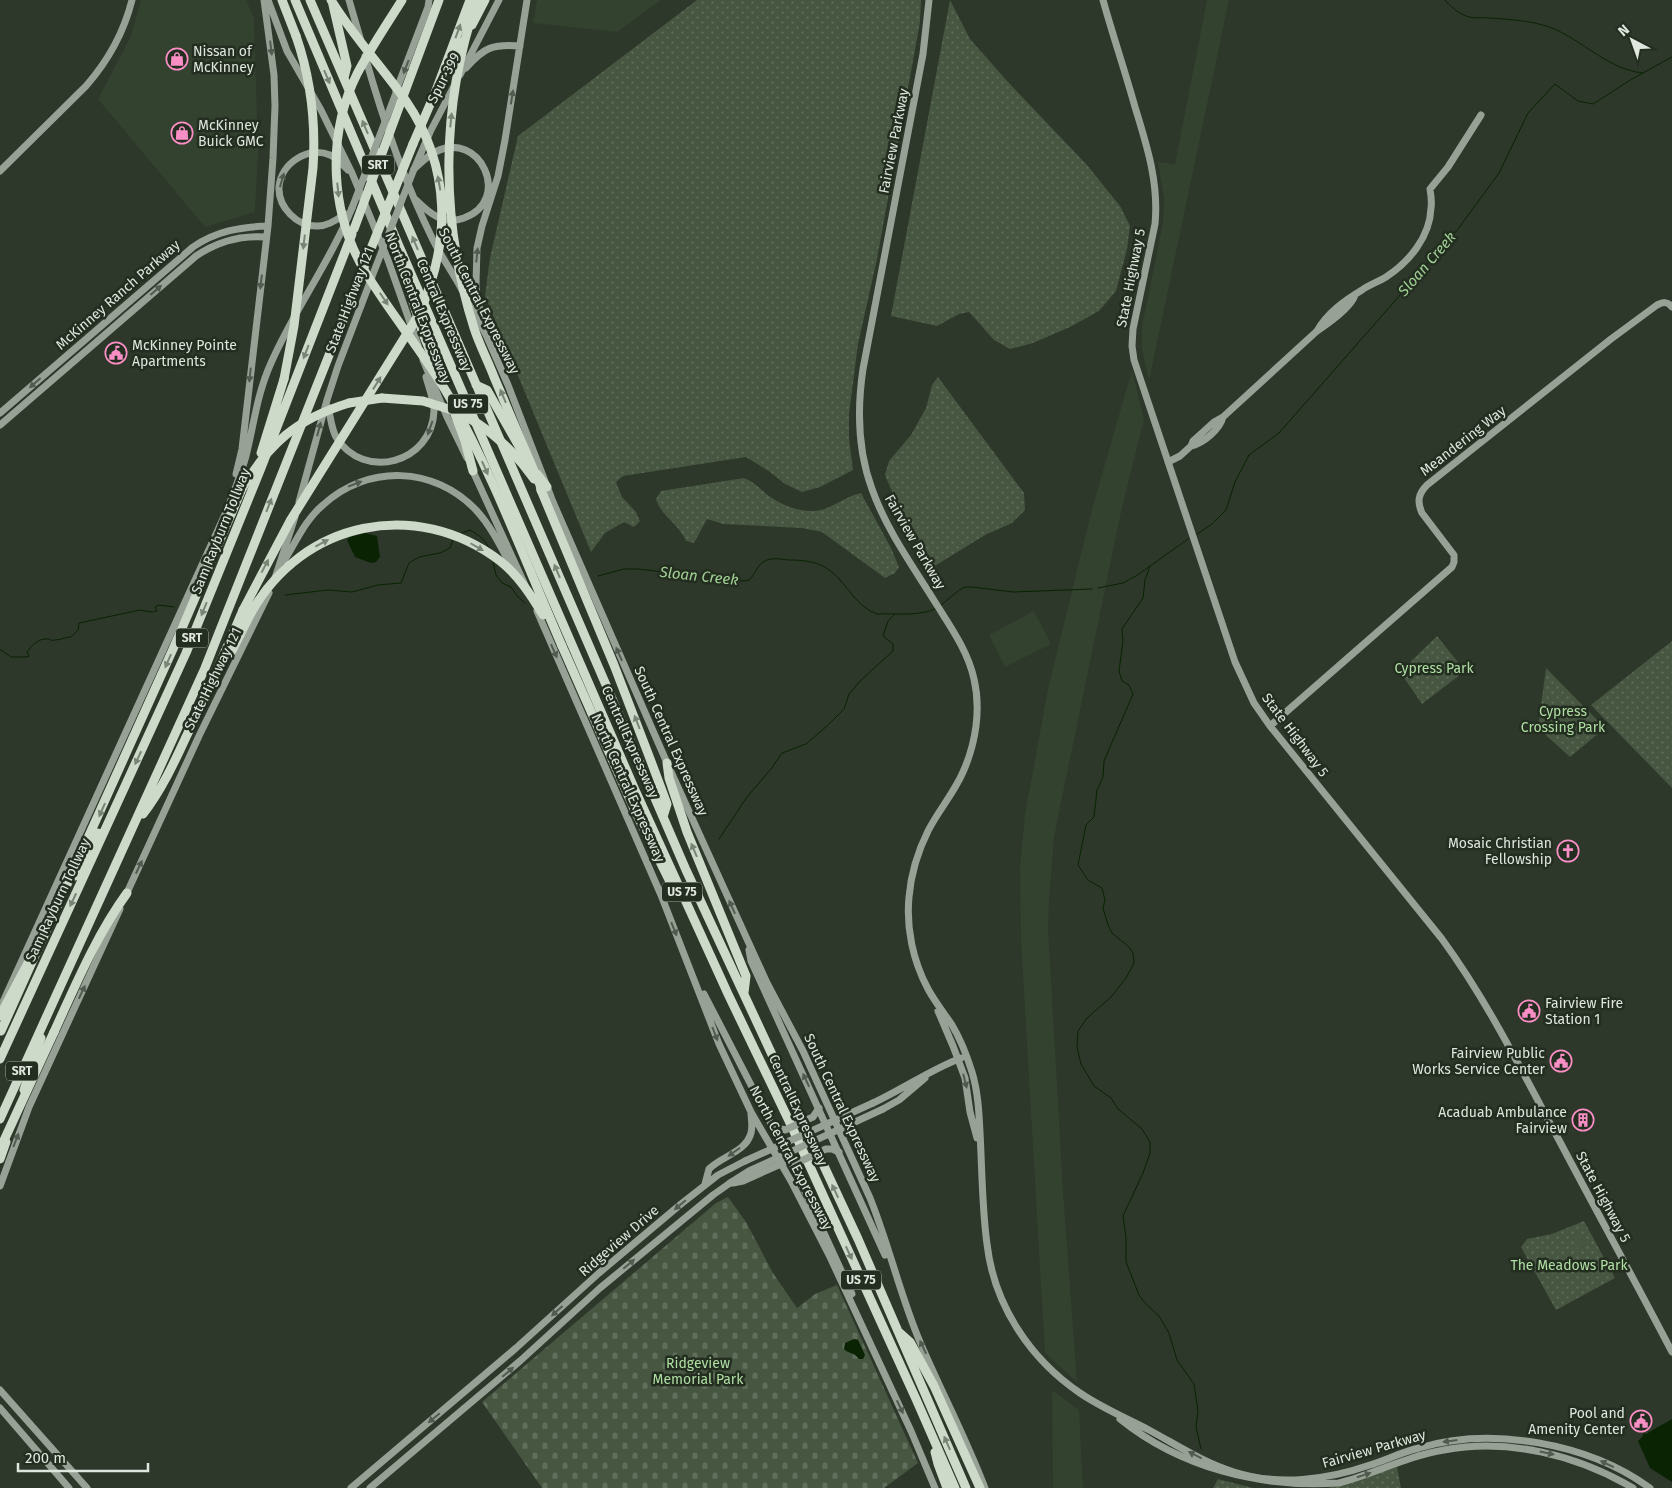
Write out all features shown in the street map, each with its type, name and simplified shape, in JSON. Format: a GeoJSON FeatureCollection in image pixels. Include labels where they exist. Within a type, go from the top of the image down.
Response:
{"type":"FeatureCollection","features":[{"type":"Feature","properties":{"kind":"highway"},"geometry":{"type":"LineString","coordinates":[[248,499],[284,379],[294,326],[315,142],[305,63],[282,0]]}},
{"type":"Feature","properties":{"kind":"highway","name":"Central Expressway"},"geometry":{"type":"LineString","coordinates":[[295,0],[399,246],[635,790],[932,1434],[954,1488]]}},
{"type":"Feature","properties":{"kind":"highway","name":"Central Expressway"},"geometry":{"type":"LineString","coordinates":[[310,0],[699,900],[842,1205],[966,1488]]}},
{"type":"Feature","properties":{"kind":"highway"},"geometry":{"type":"LineString","coordinates":[[332,0],[347,66],[344,78]]}},
{"type":"Feature","properties":{"kind":"highway"},"geometry":{"type":"LineString","coordinates":[[134,826],[153,801],[176,759],[290,521],[418,316],[431,286],[441,241],[442,212],[434,162],[425,134],[406,101],[358,39],[332,0]]}},
{"type":"Feature","properties":{"kind":"highway"},"geometry":{"type":"LineString","coordinates":[[402,0],[357,75],[342,113],[336,146],[341,212],[352,245],[366,273],[431,368],[468,432],[636,811],[728,994]]}},
{"type":"Feature","properties":{"kind":"highway","name":"Sam Rayburn Tollway"},"geometry":{"type":"LineString","coordinates":[[0,1059],[186,653],[354,229],[439,0]]}},
{"type":"Feature","properties":{"kind":"highway"},"geometry":{"type":"LineString","coordinates":[[435,94],[470,0]]}},
{"type":"Feature","properties":{"kind":"highway"},"geometry":{"type":"LineString","coordinates":[[477,0],[457,76],[450,128],[448,182],[452,227],[460,276],[474,329],[533,467],[544,488],[634,715],[667,804],[663,817]]}},
{"type":"Feature","properties":{"kind":"highway"},"geometry":{"type":"LineString","coordinates":[[435,94],[485,0]]}},
{"type":"Feature","properties":{"kind":"highway","name":"SRT"},"geometry":{"type":"LineString","coordinates":[[0,1119],[218,637],[366,261],[435,94]]}},
{"type":"Feature","properties":{"kind":"highway"},"geometry":{"type":"LineString","coordinates":[[399,246],[401,263],[422,331],[465,441],[473,471]]}},
{"type":"Feature","properties":{"kind":"highway"},"geometry":{"type":"LineString","coordinates":[[476,384],[487,390],[544,488]]}},
{"type":"Feature","properties":{"kind":"highway"},"geometry":{"type":"LineString","coordinates":[[1,1032],[98,819],[242,489],[266,453],[292,430],[321,412],[365,400],[382,398],[408,399],[423,401],[455,411],[480,424],[513,452],[544,488]]}},
{"type":"Feature","properties":{"kind":"highway"},"geometry":{"type":"LineString","coordinates":[[247,611],[281,572],[319,544],[350,531],[367,527],[383,525],[415,526],[459,537],[501,562],[518,578],[562,646]]}},
{"type":"Feature","properties":{"kind":"highway"},"geometry":{"type":"LineString","coordinates":[[667,763],[687,832],[746,976],[744,995]]}},
{"type":"Feature","properties":{"kind":"highway"},"geometry":{"type":"LineString","coordinates":[[0,1016],[98,833],[116,808]]}},
{"type":"Feature","properties":{"kind":"highway"},"geometry":{"type":"LineString","coordinates":[[0,1149],[93,947],[113,912],[127,893]]}},
{"type":"Feature","properties":{"kind":"highway"},"geometry":{"type":"LineString","coordinates":[[0,1160],[40,1045],[44,1023]]}},
{"type":"Feature","properties":{"kind":"highway"},"geometry":{"type":"LineString","coordinates":[[898,1331],[910,1342],[934,1386],[980,1488]]}},
{"type":"Feature","properties":{"kind":"highway"},"geometry":{"type":"LineString","coordinates":[[932,1434],[938,1464],[947,1488]]}},
{"type":"Feature","properties":{"kind":"main road"},"geometry":{"type":"LineString","coordinates":[[0,171],[98,72],[118,38],[132,0]]}},
{"type":"Feature","properties":{"kind":"main road"},"geometry":{"type":"LineString","coordinates":[[216,533],[230,493],[242,449],[268,226],[275,90],[271,44],[264,0]]}},
{"type":"Feature","properties":{"kind":"main road"},"geometry":{"type":"LineString","coordinates":[[268,0],[287,51],[321,110],[352,173]]}},
{"type":"Feature","properties":{"kind":"main road","name":"Spur 399"},"geometry":{"type":"LineString","coordinates":[[414,170],[430,132],[499,0]]}},
{"type":"Feature","properties":{"kind":"main road"},"geometry":{"type":"LineString","coordinates":[[487,337],[477,298],[475,266],[477,248],[498,176],[527,0]]}},
{"type":"Feature","properties":{"kind":"main road","name":"Fairview Parkway"},"geometry":{"type":"LineString","coordinates":[[929,0],[923,54],[863,369],[859,408],[861,436],[870,484],[882,514],[955,634],[974,678],[977,719],[974,739],[966,765],[918,853],[910,883],[908,904],[910,937],[917,964],[959,1059],[981,1152]]}},
{"type":"Feature","properties":{"kind":"main road","name":"State Highway 5"},"geometry":{"type":"LineString","coordinates":[[1103,0],[1151,162],[1155,185],[1155,224],[1134,324],[1132,346],[1137,370],[1235,662],[1254,703],[1270,726],[1436,932],[1484,1002],[1672,1352]]}},
{"type":"Feature","properties":{"kind":"main road","name":"South Central Expressway"},"geometry":{"type":"LineString","coordinates":[[350,2],[380,111],[413,196],[434,241],[487,337],[508,385],[544,488],[745,935],[778,1006],[803,1051],[856,1166],[880,1223],[898,1283],[920,1342],[951,1408],[984,1488]]}},
{"type":"Feature","properties":{"kind":"main road"},"geometry":{"type":"LineString","coordinates":[[0,1008],[227,510],[239,479],[264,380],[283,336],[328,259],[349,212],[396,93],[429,2]]}},
{"type":"Feature","properties":{"kind":"main road"},"geometry":{"type":"LineString","coordinates":[[460,75],[486,49],[502,45],[520,46]]}},
{"type":"Feature","properties":{"kind":"main road"},"geometry":{"type":"LineString","coordinates":[[1168,462],[1180,456],[1192,446],[1193,441],[1214,422],[1223,417],[1317,331],[1324,319],[1349,297],[1385,278],[1408,259],[1423,239],[1430,222],[1432,207],[1430,189],[1448,167],[1481,115]]}},
{"type":"Feature","properties":{"kind":"main road"},"geometry":{"type":"LineString","coordinates":[[413,196],[431,214],[446,220],[453,220],[470,216],[478,210],[487,196],[486,172],[483,164],[471,152],[448,148],[420,159]]}},
{"type":"Feature","properties":{"kind":"main road"},"geometry":{"type":"LineString","coordinates":[[349,212],[329,224],[318,226],[299,222],[286,211],[280,196],[279,186],[287,167],[300,156],[309,153],[322,153],[331,156],[352,173]]}},
{"type":"Feature","properties":{"kind":"main road","name":"State Highway 121"},"geometry":{"type":"LineString","coordinates":[[0,1186],[29,1107],[278,571],[292,530],[338,366],[414,170]]}},
{"type":"Feature","properties":{"kind":"main road","name":"North Central Expressway"},"geometry":{"type":"LineString","coordinates":[[352,173],[388,260],[425,364],[447,416],[508,544],[661,895],[718,1044],[751,1112],[815,1226],[923,1458],[935,1488]]}},
{"type":"Feature","properties":{"kind":"main road","name":"McKinney Ranch Parkway"},"geometry":{"type":"LineString","coordinates":[[0,413],[188,251],[208,238],[229,230],[268,226]]}},
{"type":"Feature","properties":{"kind":"main road","name":"McKinney Ranch Parkway"},"geometry":{"type":"LineString","coordinates":[[0,424],[192,259],[226,240],[244,236],[266,237]]}},
{"type":"Feature","properties":{"kind":"main road"},"geometry":{"type":"LineString","coordinates":[[192,259],[192,256],[205,246],[208,238]]}},
{"type":"Feature","properties":{"kind":"main road","name":"Meandering Way"},"geometry":{"type":"LineString","coordinates":[[1270,726],[1452,567],[1454,555],[1419,507],[1420,491],[1656,305],[1664,302],[1672,307]]}},
{"type":"Feature","properties":{"kind":"main road"},"geometry":{"type":"LineString","coordinates":[[327,400],[332,430],[337,439],[351,453],[370,462],[381,463],[403,458],[412,454],[420,445],[427,436],[432,424],[433,405],[425,376],[425,364]]}},
{"type":"Feature","properties":{"kind":"main road"},"geometry":{"type":"LineString","coordinates":[[278,571],[312,515],[334,495],[346,487],[375,477],[409,476],[425,479],[447,488],[467,501],[477,511],[535,606]]}},
{"type":"Feature","properties":{"kind":"main road"},"geometry":{"type":"LineString","coordinates":[[745,935],[751,961],[898,1283]]}},
{"type":"Feature","properties":{"kind":"main road"},"geometry":{"type":"LineString","coordinates":[[692,972],[782,1144],[821,1224],[866,1327],[872,1347]]}},
{"type":"Feature","properties":{"kind":"main road","name":"Fairview Parkway"},"geometry":{"type":"LineString","coordinates":[[927,988],[954,1030],[967,1056],[977,1094],[985,1231],[989,1263],[1001,1299],[1027,1343],[1048,1367],[1076,1390],[1110,1411],[1216,1466],[1259,1478],[1301,1480],[1336,1476],[1421,1447],[1443,1442],[1489,1438],[1537,1442],[1579,1453],[1619,1470],[1650,1488]]}},
{"type":"Feature","properties":{"kind":"main road","name":"Ridgeview Drive"},"geometry":{"type":"LineString","coordinates":[[351,1488],[705,1184],[718,1175],[782,1144],[890,1095],[938,1067],[967,1056]]}},
{"type":"Feature","properties":{"kind":"main road","name":"Ridgeview Drive"},"geometry":{"type":"LineString","coordinates":[[370,1488],[520,1361],[600,1288],[713,1195],[749,1171],[788,1157],[899,1100],[938,1067]]}},
{"type":"Feature","properties":{"kind":"main road"},"geometry":{"type":"LineString","coordinates":[[773,1127],[785,1130],[813,1117],[818,1108]]}},
{"type":"Feature","properties":{"kind":"main road"},"geometry":{"type":"LineString","coordinates":[[705,1184],[709,1168],[744,1145],[748,1139],[751,1132],[751,1112]]}},
{"type":"Feature","properties":{"kind":"main road"},"geometry":{"type":"LineString","coordinates":[[795,1170],[798,1162],[826,1149],[839,1152]]}},
{"type":"Feature","properties":{"kind":"main road"},"geometry":{"type":"LineString","coordinates":[[643,1236],[651,1246]]}},
{"type":"Feature","properties":{"kind":"main road"},"geometry":{"type":"LineString","coordinates":[[0,1390],[87,1488]]}},
{"type":"Feature","properties":{"kind":"main road"},"geometry":{"type":"LineString","coordinates":[[462,1394],[470,1403]]}},
{"type":"Feature","properties":{"kind":"main road"},"geometry":{"type":"LineString","coordinates":[[0,1408],[69,1488]]}},
{"type":"Feature","properties":{"kind":"main road","name":"Fairview Parkway"},"geometry":{"type":"LineString","coordinates":[[1110,1411],[1143,1438],[1192,1464],[1231,1480],[1266,1487],[1301,1487],[1337,1483],[1423,1454],[1444,1449],[1489,1446],[1536,1450],[1569,1458],[1595,1468],[1633,1488]]}},
{"type":"Feature","properties":{"kind":"shaded area"},"geometry":{"type":"Polygon","coordinates":[[[141,0],[246,0],[254,18],[258,153],[255,212],[205,227],[98,99],[131,36],[141,0]]]}},
{"type":"Feature","properties":{"kind":"shaded area"},"geometry":{"type":"Polygon","coordinates":[[[537,0],[661,0],[617,32],[533,23],[537,0]]]}},
{"type":"Feature","properties":{"kind":"shaded area"},"geometry":{"type":"Polygon","coordinates":[[[1207,0],[1229,0],[1149,381],[1142,349],[1142,326],[1163,223],[1164,198],[1158,162],[1175,164],[1207,0]]]}},
{"type":"Feature","properties":{"kind":"shaded area"},"geometry":{"type":"Polygon","coordinates":[[[1132,370],[1144,419],[1121,512],[1054,838],[1049,901],[1048,927],[1063,1191],[1077,1382],[1045,1353],[1021,941],[1020,867],[1025,814],[1048,689],[1092,509],[1132,370]]]}},
{"type":"Feature","properties":{"kind":"shaded area"},"geometry":{"type":"Polygon","coordinates":[[[365,533],[377,536],[380,557],[376,562],[371,563],[355,557],[347,540],[350,537],[365,533]]]}},
{"type":"Feature","properties":{"kind":"shaded area"},"geometry":{"type":"Polygon","coordinates":[[[1034,611],[1051,644],[1005,667],[989,635],[1034,611]]]}},
{"type":"Feature","properties":{"kind":"shaded area"},"geometry":{"type":"Polygon","coordinates":[[[854,1339],[858,1340],[865,1355],[863,1359],[859,1359],[844,1349],[845,1343],[854,1339]]]}},
{"type":"Feature","properties":{"kind":"shaded area"},"geometry":{"type":"Polygon","coordinates":[[[1052,1390],[1079,1410],[1083,1488],[1053,1488],[1052,1390]]]}},
{"type":"Feature","properties":{"kind":"shaded area"},"geometry":{"type":"Polygon","coordinates":[[[1672,1419],[1672,1482],[1650,1468],[1638,1441],[1643,1436],[1643,1433],[1646,1434],[1672,1419]]]}},
{"type":"Feature","properties":{"kind":"green space"},"geometry":{"type":"Polygon","coordinates":[[[697,0],[921,0],[920,22],[877,259],[858,344],[849,414],[849,439],[853,470],[820,487],[802,492],[785,484],[746,457],[623,476],[616,482],[622,497],[636,512],[640,521],[634,527],[624,522],[605,533],[591,552],[485,296],[490,258],[518,136],[697,0]]]}},
{"type":"Feature","properties":{"kind":"green space"},"geometry":{"type":"Polygon","coordinates":[[[950,0],[970,39],[1087,165],[1120,206],[1130,226],[1127,249],[1116,291],[1099,311],[1070,327],[1033,343],[1010,349],[994,340],[969,312],[959,314],[937,326],[891,316],[950,0]]]}},
{"type":"Feature","properties":{"kind":"green space"},"geometry":{"type":"Polygon","coordinates":[[[938,377],[1024,493],[1025,510],[1012,523],[985,535],[933,567],[895,499],[885,475],[889,461],[911,435],[926,408],[932,385],[938,377]]]}},
{"type":"Feature","properties":{"kind":"green space"},"geometry":{"type":"Polygon","coordinates":[[[744,478],[781,503],[808,511],[826,509],[850,496],[861,493],[891,548],[899,567],[895,573],[885,578],[822,532],[802,528],[723,524],[707,519],[694,543],[686,541],[658,505],[656,499],[661,491],[744,478]]]}},
{"type":"Feature","properties":{"kind":"green space","name":"Cypress Park"},"geometry":{"type":"Polygon","coordinates":[[[1437,636],[1465,671],[1422,704],[1400,672],[1437,636]]]}},
{"type":"Feature","properties":{"kind":"green space","name":"Cypress Crossing Park"},"geometry":{"type":"Polygon","coordinates":[[[1672,641],[1672,788],[1591,705],[1672,641]]]}},
{"type":"Feature","properties":{"kind":"green space","name":"Cypress Crossing Park"},"geometry":{"type":"Polygon","coordinates":[[[1546,668],[1605,728],[1570,757],[1538,728],[1546,668]]]}},
{"type":"Feature","properties":{"kind":"green space","name":"Ridgeview Memorial Park"},"geometry":{"type":"Polygon","coordinates":[[[728,1197],[746,1222],[773,1273],[797,1308],[815,1294],[837,1285],[918,1463],[884,1488],[542,1488],[482,1402],[716,1203],[728,1197]]]}},
{"type":"Feature","properties":{"kind":"green space","name":"The Meadows Park"},"geometry":{"type":"Polygon","coordinates":[[[1584,1221],[1615,1278],[1556,1310],[1521,1247],[1527,1239],[1552,1234],[1584,1221]]]}},
{"type":"Feature","properties":{"kind":"green space"},"geometry":{"type":"Polygon","coordinates":[[[1579,1231],[1587,1244],[1578,1249],[1571,1237],[1579,1231]]]}},
{"type":"Feature","properties":{"kind":"green space"},"geometry":{"type":"Polygon","coordinates":[[[1397,1467],[1401,1488],[1328,1488],[1397,1467]]]}},
{"type":"Feature","properties":{"kind":"green space"},"geometry":{"type":"Polygon","coordinates":[[[1218,1479],[1253,1488],[1213,1488],[1218,1479]]]}},
{"type":"Feature","properties":{"kind":"waterway"},"geometry":{"type":"LineString","coordinates":[[1445,0],[1457,11],[1469,17],[1520,21],[1539,24],[1553,29],[1615,65],[1643,73]]}},
{"type":"Feature","properties":{"kind":"waterway","name":"Sloan Creek"},"geometry":{"type":"LineString","coordinates":[[1197,534],[1212,524],[1226,510],[1235,482],[1249,455],[1279,433],[1458,229],[1499,173],[1528,113],[1555,84],[1578,101],[1593,104],[1632,79],[1672,57]]}},
{"type":"Feature","properties":{"kind":"waterway","name":"Sloan Creek"},"geometry":{"type":"LineString","coordinates":[[459,534],[470,530],[487,544],[490,551]]}},
{"type":"Feature","properties":{"kind":"waterway","name":"Sloan Creek"},"geometry":{"type":"LineString","coordinates":[[1098,588],[1123,583],[1136,576],[1188,539]]}},
{"type":"Feature","properties":{"kind":"waterway","name":"Sloan Creek"},"geometry":{"type":"LineString","coordinates":[[285,595],[328,590],[352,592],[378,585],[401,583],[409,563],[419,557],[440,553],[450,548],[453,540]]}},
{"type":"Feature","properties":{"kind":"waterway","name":"Sloan Creek"},"geometry":{"type":"LineString","coordinates":[[598,576],[624,569],[638,569],[743,581],[749,580],[766,560],[802,561],[819,564],[831,571],[862,605],[877,614],[915,614],[937,608]]}},
{"type":"Feature","properties":{"kind":"waterway","name":"Sloan Creek"},"geometry":{"type":"LineString","coordinates":[[493,562],[496,575],[502,583],[511,587],[525,603]]}},
{"type":"Feature","properties":{"kind":"waterway"},"geometry":{"type":"LineString","coordinates":[[1150,566],[1145,580],[1143,598],[1122,629],[1123,641],[1119,671],[1122,681],[1129,685],[1133,694],[1104,761],[1103,777],[1097,790],[1094,817],[1086,825],[1078,865],[1088,880],[1102,888],[1105,900],[1103,908],[1108,925],[1112,933],[1129,947],[1133,953],[1134,963],[1126,978],[1111,997],[1087,1018],[1078,1031],[1077,1047],[1081,1064],[1094,1086],[1111,1098],[1118,1109],[1142,1129],[1150,1142],[1150,1153],[1143,1173],[1123,1216],[1126,1237],[1126,1262],[1139,1295],[1159,1316],[1169,1333],[1177,1360],[1194,1384],[1198,1411],[1196,1427],[1201,1449]]}},
{"type":"Feature","properties":{"kind":"waterway","name":"Sloan Creek"},"geometry":{"type":"LineString","coordinates":[[940,606],[965,587],[1013,592],[1092,589]]}},
{"type":"Feature","properties":{"kind":"waterway","name":"Sloan Creek"},"geometry":{"type":"LineString","coordinates":[[0,650],[11,657],[27,657],[29,656],[27,652],[41,640],[59,640],[71,637],[78,630],[79,623],[140,610],[157,611],[155,607],[159,605],[174,607]]}},
{"type":"Feature","properties":{"kind":"waterway"},"geometry":{"type":"LineString","coordinates":[[719,839],[747,797],[782,753],[806,744],[827,726],[844,709],[849,694],[861,680],[893,651],[893,644],[883,636],[888,621],[895,614]]}},
{"type":"Feature","properties":{"kind":"place","name":"Nissan of McKinney"},"geometry":{"type":"Point","coordinates":[177,59]}},
{"type":"Feature","properties":{"kind":"place","name":"McKinney Buick GMC"},"geometry":{"type":"Point","coordinates":[182,133]}},
{"type":"Feature","properties":{"kind":"place","name":"McKinney Pointe Apartments"},"geometry":{"type":"Point","coordinates":[116,353]}},
{"type":"Feature","properties":{"kind":"place","name":"Mosaic Christian Fellowship"},"geometry":{"type":"Point","coordinates":[1568,851]}},
{"type":"Feature","properties":{"kind":"place","name":"Fairview Fire Station 1"},"geometry":{"type":"Point","coordinates":[1529,1011]}},
{"type":"Feature","properties":{"kind":"place","name":"Fairview Public Works Service Center"},"geometry":{"type":"Point","coordinates":[1561,1061]}},
{"type":"Feature","properties":{"kind":"place","name":"Acaduab Ambulance Fairview"},"geometry":{"type":"Point","coordinates":[1583,1120]}},
{"type":"Feature","properties":{"kind":"place","name":"Pool and Amenity Center"},"geometry":{"type":"Point","coordinates":[1641,1421]}}]}
